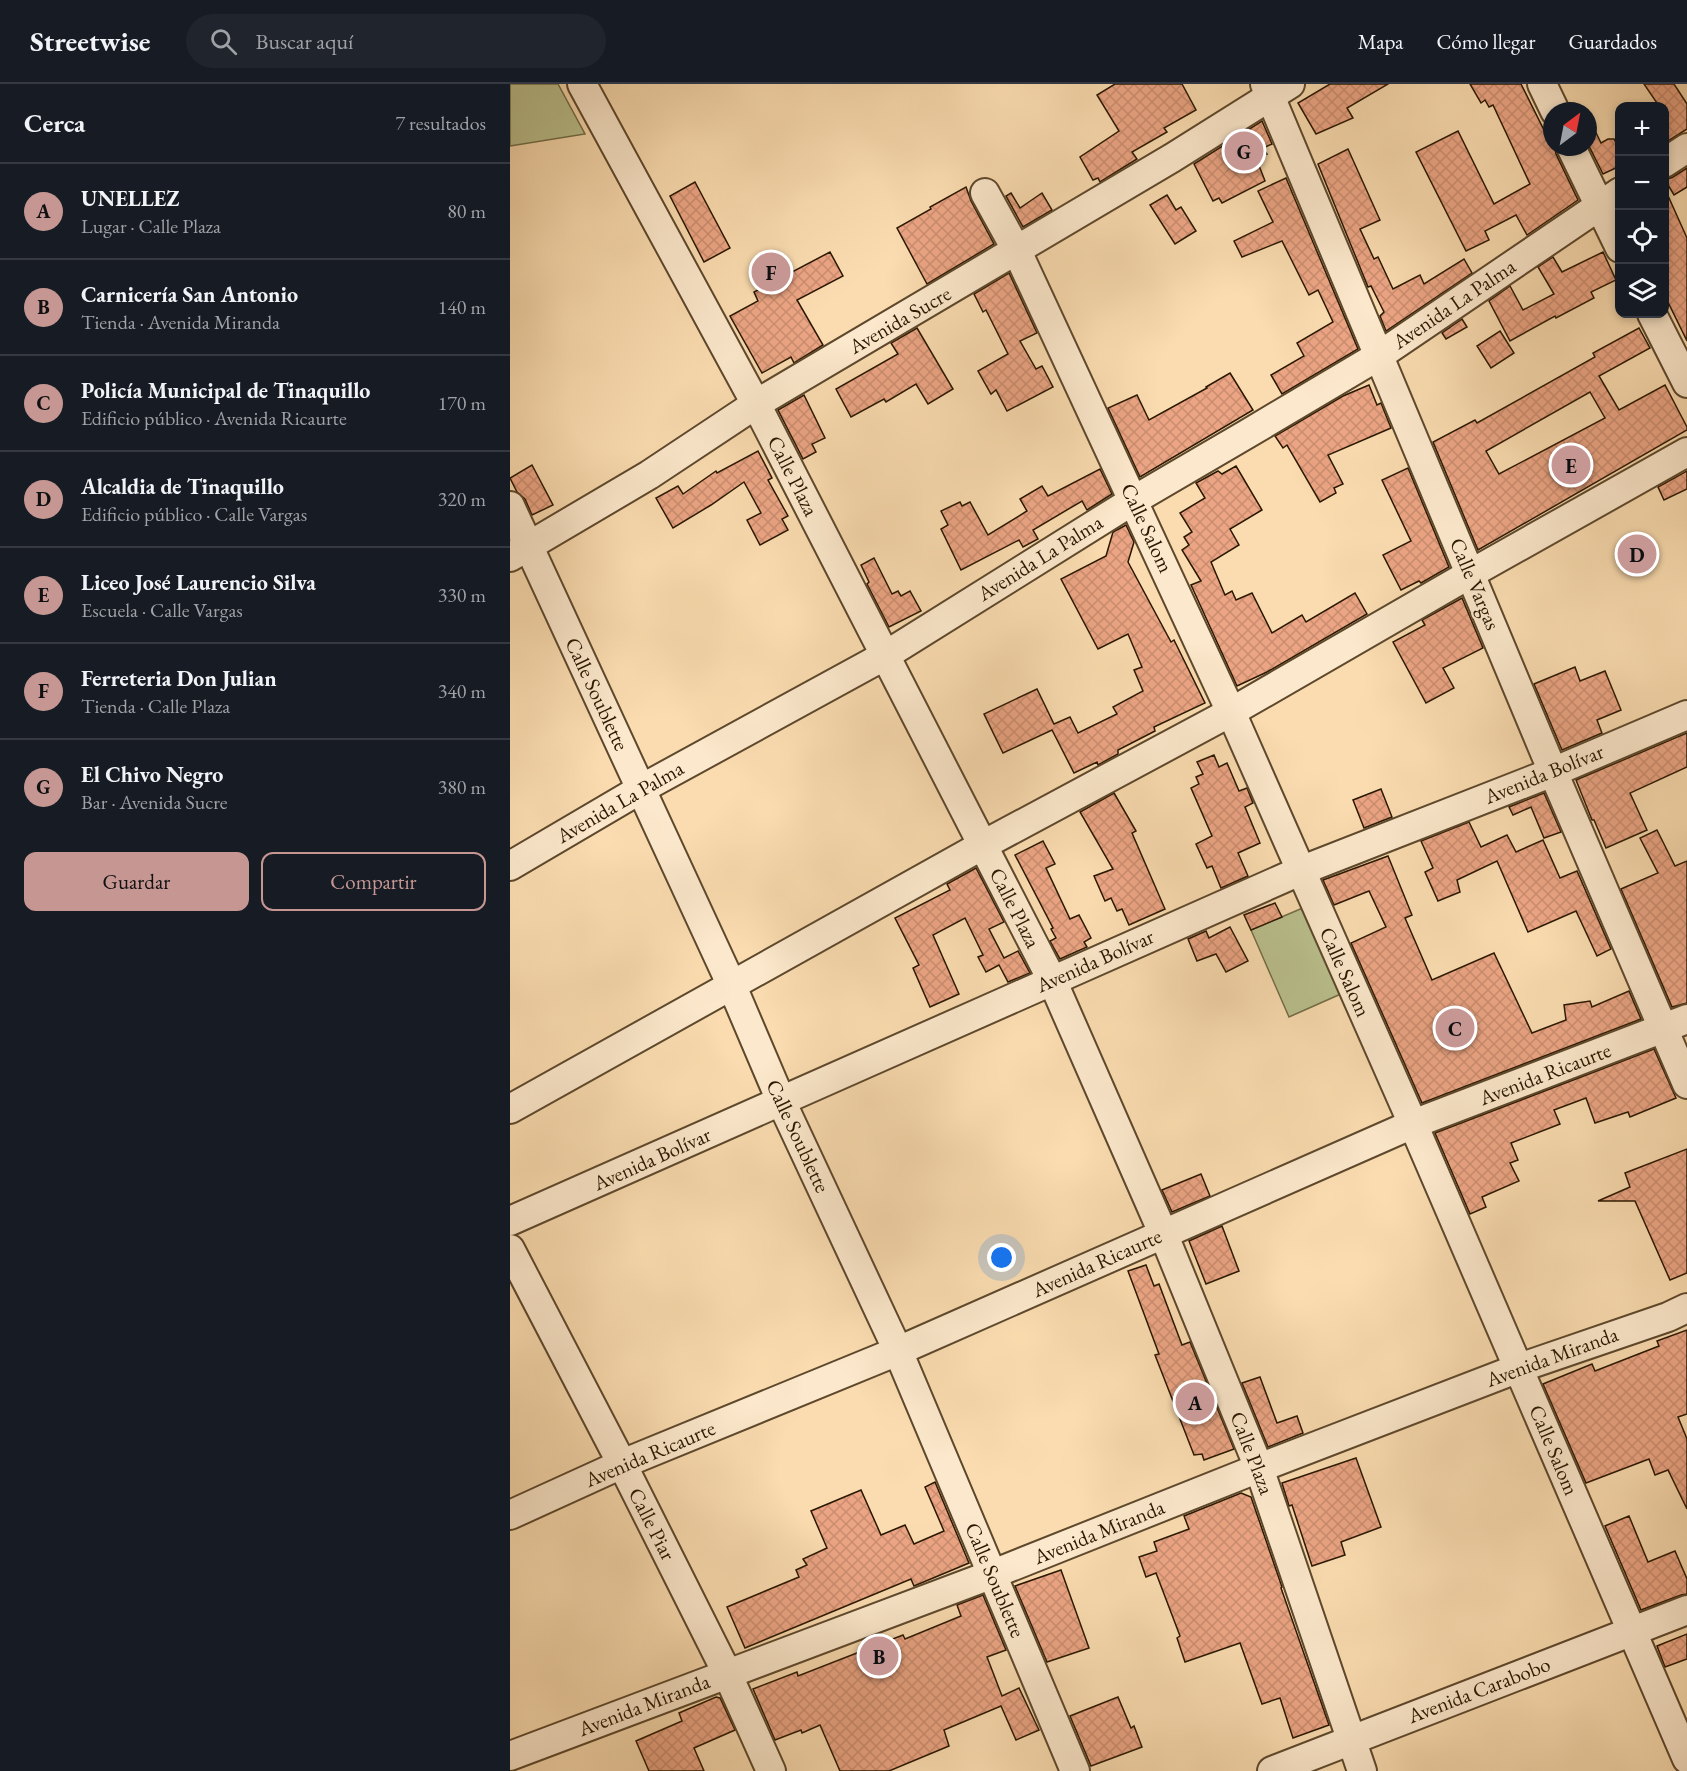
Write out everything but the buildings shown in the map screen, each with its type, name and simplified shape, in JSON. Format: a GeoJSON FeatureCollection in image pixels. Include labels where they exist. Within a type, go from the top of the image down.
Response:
{"type":"FeatureCollection","features":[{"type":"Feature","properties":{"kind":"street","name":"Calle Plaza"},"geometry":{"type":"LineString","coordinates":[[582,84],[756,404],[1052,980],[1163,1233],[1259,1468],[1362,1771]]}},
{"type":"Feature","properties":{"kind":"street"},"geometry":{"type":"LineString","coordinates":[[1542,84],[1551,102]]}},
{"type":"Feature","properties":{"kind":"street","name":"Avenida Sucre"},"geometry":{"type":"LineString","coordinates":[[519,552],[649,475],[756,404],[1017,251],[1275,89]]}},
{"type":"Feature","properties":{"kind":"street","name":"Calle Vargas"},"geometry":{"type":"LineString","coordinates":[[1275,89],[1380,355],[1553,772],[1676,1024],[1687,1084]]}},
{"type":"Feature","properties":{"kind":"street"},"geometry":{"type":"LineString","coordinates":[[1669,160],[1687,148]]}},
{"type":"Feature","properties":{"kind":"street"},"geometry":{"type":"LineString","coordinates":[[1578,156],[1609,199],[1615,226]]}},
{"type":"Feature","properties":{"kind":"street","name":"Calle Salom"},"geometry":{"type":"LineString","coordinates":[[986,193],[1017,251],[1231,712],[1413,1124],[1687,1759]]}},
{"type":"Feature","properties":{"kind":"street","name":"Avenida La Palma"},"geometry":{"type":"LineString","coordinates":[[510,866],[641,789],[886,654],[1134,500],[1380,355],[1609,199]]}},
{"type":"Feature","properties":{"kind":"street"},"geometry":{"type":"LineString","coordinates":[[1654,318],[1687,383]]}},
{"type":"Feature","properties":{"kind":"street"},"geometry":{"type":"LineString","coordinates":[[510,1109],[983,845],[1231,712],[1687,452]]}},
{"type":"Feature","properties":{"kind":"street","name":"Calle Soublette"},"geometry":{"type":"LineString","coordinates":[[510,506],[519,552],[641,789],[732,986],[781,1101],[898,1351],[1075,1771]]}},
{"type":"Feature","properties":{"kind":"street","name":"Avenida Bolívar"},"geometry":{"type":"LineString","coordinates":[[510,1221],[1300,871],[1553,772],[1687,715]]}},
{"type":"Feature","properties":{"kind":"street","name":"Avenida Ricaurte"},"geometry":{"type":"LineString","coordinates":[[510,1515],[622,1464],[898,1351],[1413,1124],[1676,1024]]}},
{"type":"Feature","properties":{"kind":"street","name":"Calle Piar"},"geometry":{"type":"LineString","coordinates":[[510,1249],[728,1673],[771,1771]]}},
{"type":"Feature","properties":{"kind":"street","name":"Avenida Miranda"},"geometry":{"type":"LineString","coordinates":[[510,1756],[993,1574],[1519,1368],[1668,1317],[1687,1308]]}},
{"type":"Feature","properties":{"kind":"street","name":"Avenida Carabobo"},"geometry":{"type":"LineString","coordinates":[[1272,1771],[1687,1610]]}},
{"type":"Feature","properties":{"kind":"green space"},"geometry":{"type":"Polygon","coordinates":[[[510,84],[558,84],[585,134],[510,146],[510,84]]]}},
{"type":"Feature","properties":{"kind":"green space"},"geometry":{"type":"Polygon","coordinates":[[[1305,907],[1343,993],[1289,1017],[1251,930],[1305,907]]]}},
{"type":"Feature","properties":{"kind":"place","name":"El Chivo Negro"},"geometry":{"type":"Point","coordinates":[1244,151]}},
{"type":"Feature","properties":{"kind":"place","name":"Ferreteria Don Julian"},"geometry":{"type":"Point","coordinates":[771,272]}},
{"type":"Feature","properties":{"kind":"place","name":"Liceo José Laurencio Silva"},"geometry":{"type":"Point","coordinates":[1571,465]}},
{"type":"Feature","properties":{"kind":"place","name":"Alcaldia de Tinaquillo"},"geometry":{"type":"Point","coordinates":[1637,554]}},
{"type":"Feature","properties":{"kind":"place","name":"Policía Municipal de Tinaquillo"},"geometry":{"type":"Point","coordinates":[1455,1028]}},
{"type":"Feature","properties":{"kind":"place","name":"UNELLEZ"},"geometry":{"type":"Point","coordinates":[1195,1402]}},
{"type":"Feature","properties":{"kind":"place","name":"Carnicería San Antonio"},"geometry":{"type":"Point","coordinates":[879,1656]}}]}
